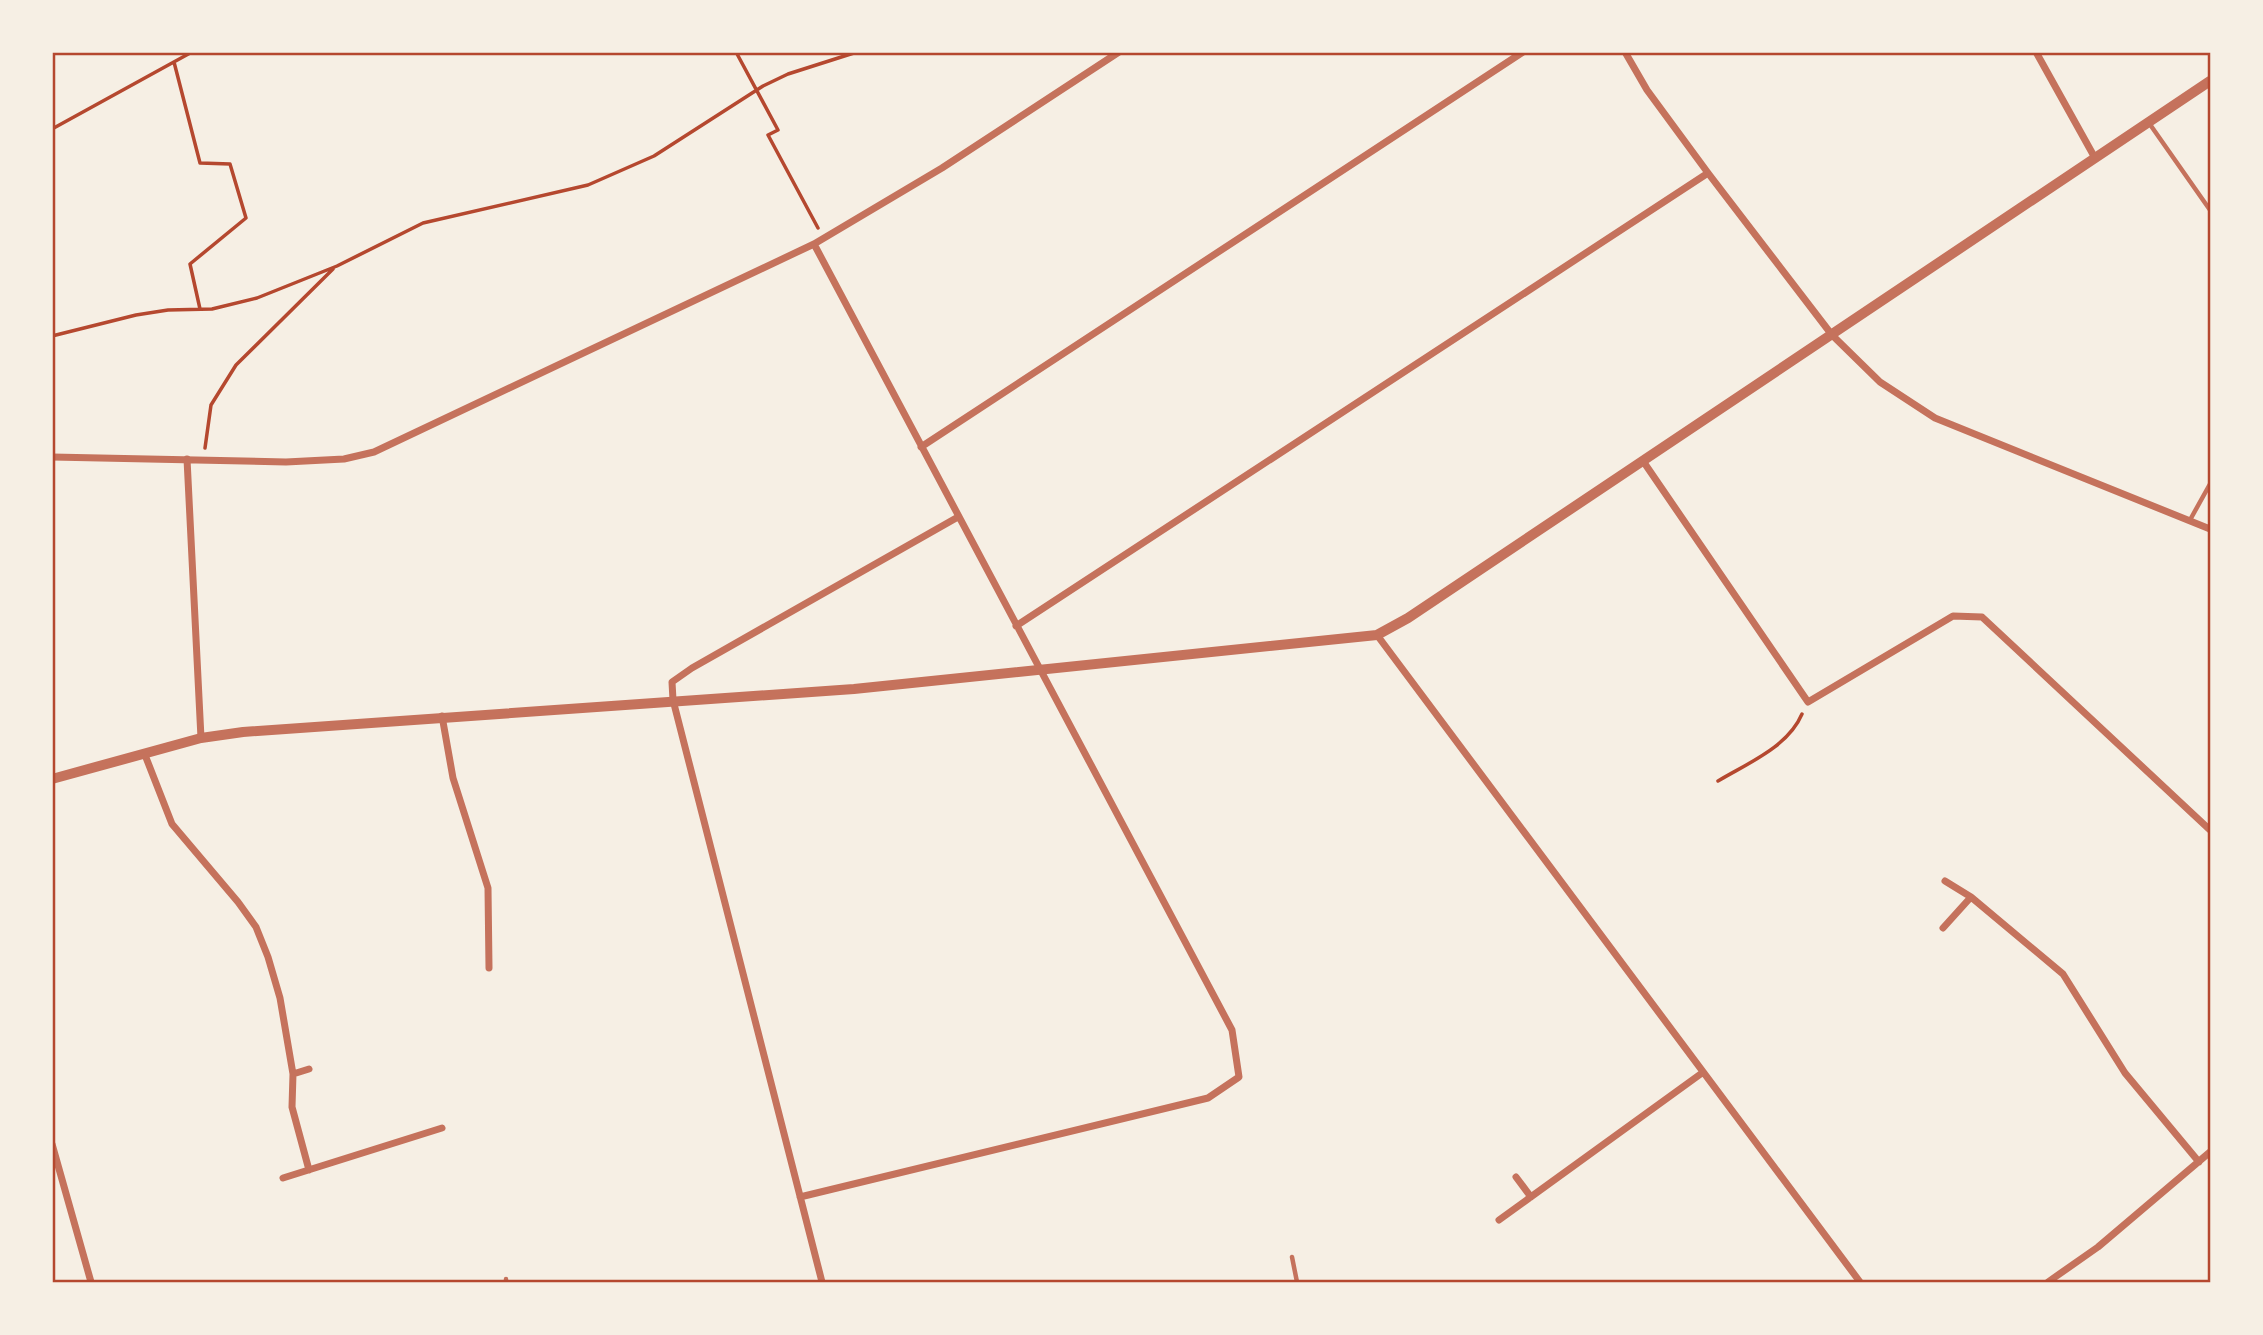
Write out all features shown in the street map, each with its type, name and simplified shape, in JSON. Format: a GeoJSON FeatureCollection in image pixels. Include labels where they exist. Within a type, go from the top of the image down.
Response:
{"type":"FeatureCollection","features":[{"type":"Feature","properties":{"kind":"street"},"geometry":{"type":"LineString","coordinates":[[52,457],[316,462],[374,452],[814,244],[942,168],[1119,52]]}},
{"type":"Feature","properties":{"kind":"street"},"geometry":{"type":"LineString","coordinates":[[921,447],[1523,52]]}},
{"type":"Feature","properties":{"kind":"street"},"geometry":{"type":"LineString","coordinates":[[1625,52],[1647,90],[1832,335],[1880,382],[1935,418],[2210,529]]}},
{"type":"Feature","properties":{"kind":"street"},"geometry":{"type":"LineString","coordinates":[[2036,52],[2095,158]]}},
{"type":"Feature","properties":{"kind":"street"},"geometry":{"type":"LineString","coordinates":[[52,779],[201,738],[443,716],[854,690],[1377,635],[1408,618],[2210,81]]}},
{"type":"Feature","properties":{"kind":"street"},"geometry":{"type":"LineString","coordinates":[[1017,626],[1708,173]]}},
{"type":"Feature","properties":{"kind":"street"},"geometry":{"type":"LineString","coordinates":[[800,1197],[1208,1098],[1239,1077],[1232,1030],[814,244]]}},
{"type":"Feature","properties":{"kind":"street"},"geometry":{"type":"LineString","coordinates":[[187,459],[201,738]]}},
{"type":"Feature","properties":{"kind":"street"},"geometry":{"type":"LineString","coordinates":[[1643,461],[1808,702],[1954,616],[1982,617],[2210,830]]}},
{"type":"Feature","properties":{"kind":"street"},"geometry":{"type":"LineString","coordinates":[[822,1283],[673,700],[672,682],[692,668],[958,517]]}},
{"type":"Feature","properties":{"kind":"street"},"geometry":{"type":"LineString","coordinates":[[1377,635],[1860,1283]]}},
{"type":"Feature","properties":{"kind":"street"},"geometry":{"type":"LineString","coordinates":[[443,716],[453,778],[488,888],[489,968]]}},
{"type":"Feature","properties":{"kind":"street"},"geometry":{"type":"LineString","coordinates":[[145,755],[172,824],[256,928],[280,998],[293,1074],[292,1107],[309,1170]]}},
{"type":"Feature","properties":{"kind":"street"},"geometry":{"type":"LineString","coordinates":[[1945,881],[1970,897],[2063,974],[2125,1073],[2199,1162]]}},
{"type":"Feature","properties":{"kind":"street"},"geometry":{"type":"LineString","coordinates":[[1943,928],[1970,897]]}},
{"type":"Feature","properties":{"kind":"street"},"geometry":{"type":"LineString","coordinates":[[293,1074],[309,1069]]}},
{"type":"Feature","properties":{"kind":"street"},"geometry":{"type":"LineString","coordinates":[[1499,1220],[1702,1073]]}},
{"type":"Feature","properties":{"kind":"street"},"geometry":{"type":"LineString","coordinates":[[283,1178],[442,1128]]}},
{"type":"Feature","properties":{"kind":"street"},"geometry":{"type":"LineString","coordinates":[[52,1144],[91,1283]]}},
{"type":"Feature","properties":{"kind":"street"},"geometry":{"type":"LineString","coordinates":[[2048,1283],[2098,1247],[2210,1152]]}},
{"type":"Feature","properties":{"kind":"street"},"geometry":{"type":"LineString","coordinates":[[1516,1177],[1531,1196]]}},
{"type":"Feature","properties":{"kind":"lane"},"geometry":{"type":"LineString","coordinates":[[2149,123],[2210,211]]}},
{"type":"Feature","properties":{"kind":"lane"},"geometry":{"type":"LineString","coordinates":[[2190,520],[2210,484]]}},
{"type":"Feature","properties":{"kind":"lane"},"geometry":{"type":"LineString","coordinates":[[1292,1257],[1297,1283]]}},
{"type":"Feature","properties":{"kind":"path"},"geometry":{"type":"LineString","coordinates":[[52,129],[192,52]]}},
{"type":"Feature","properties":{"kind":"path"},"geometry":{"type":"LineString","coordinates":[[736,52],[778,130],[768,135],[824,238]]}},
{"type":"Feature","properties":{"kind":"path"},"geometry":{"type":"LineString","coordinates":[[52,336],[136,315],[200,309],[257,298],[337,266],[423,223],[545,197],[630,169],[757,90],[788,74],[857,52]]}},
{"type":"Feature","properties":{"kind":"path"},"geometry":{"type":"LineString","coordinates":[[174,62],[200,163],[230,164],[246,218],[190,264],[200,309]]}},
{"type":"Feature","properties":{"kind":"path"},"geometry":{"type":"LineString","coordinates":[[203,460],[211,405],[236,365],[337,266]]}},
{"type":"Feature","properties":{"kind":"path"},"geometry":{"type":"LineString","coordinates":[[1718,781],[1782,742],[1797,725],[1808,702]]}}]}
